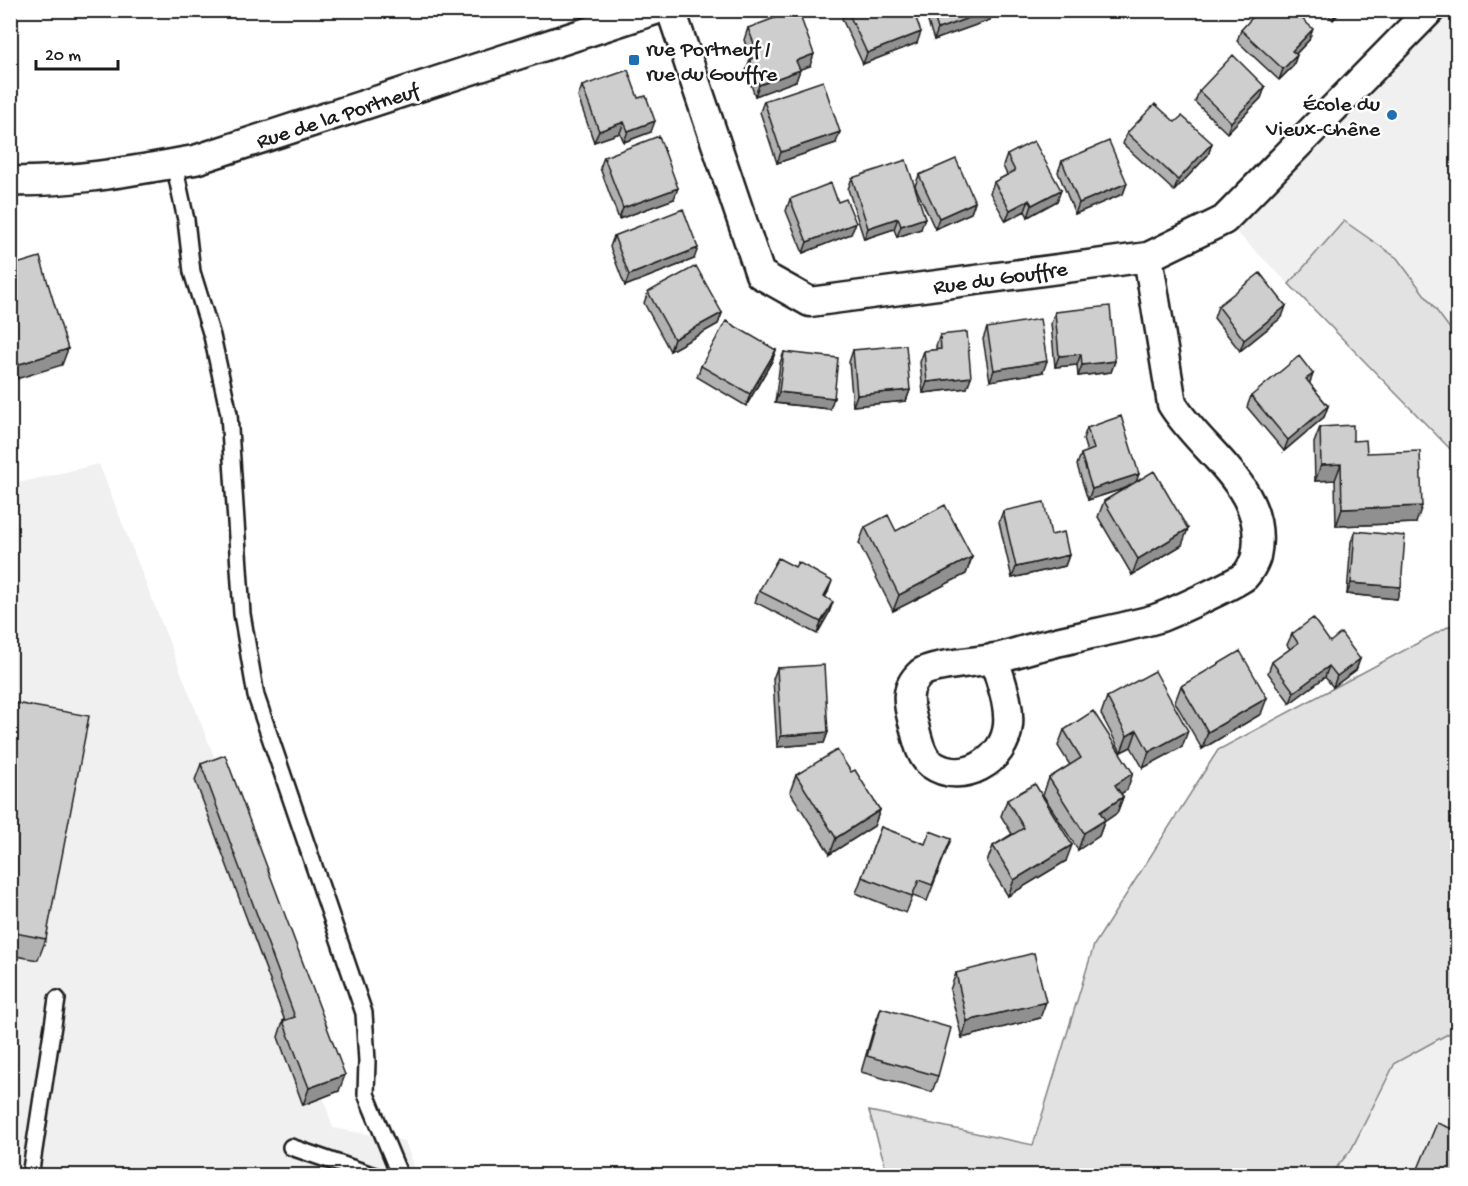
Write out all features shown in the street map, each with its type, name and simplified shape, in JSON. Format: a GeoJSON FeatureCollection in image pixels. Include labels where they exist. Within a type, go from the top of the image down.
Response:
{"type":"FeatureCollection","features":[{"type":"Feature","properties":{"kind":"street","name":"Rue de la Portneuf"},"geometry":{"type":"LineString","coordinates":[[10,181],[47,181],[195,160],[655,10]]}},
{"type":"Feature","properties":{"kind":"street","name":"Rue du Gouffre"},"geometry":{"type":"LineString","coordinates":[[671,10],[760,274],[810,302],[1148,257],[1224,220],[1430,10]]}},
{"type":"Feature","properties":{"kind":"street"},"geometry":{"type":"LineString","coordinates":[[994,658],[1157,618],[1245,575],[1256,558],[1256,525],[1250,502],[1240,482],[1183,422],[1172,404],[1148,257]]}},
{"type":"Feature","properties":{"kind":"lane"},"geometry":{"type":"LineString","coordinates":[[174,164],[186,220],[192,272],[212,336],[229,414],[242,614],[256,696],[364,1013],[367,1061],[366,1094],[400,1176]]}},
{"type":"Feature","properties":{"kind":"lane"},"geometry":{"type":"LineString","coordinates":[[30,1176],[57,999]]}},
{"type":"Feature","properties":{"kind":"lane"},"geometry":{"type":"LineString","coordinates":[[291,1147],[375,1176]]}},
{"type":"Feature","properties":{"kind":"shaded area","name":"École du Vieux-Chêne"},"geometry":{"type":"Polygon","coordinates":[[[1430,11],[1457,11],[1457,338],[1397,258],[1344,222],[1289,284],[1224,220],[1430,11]]]}},
{"type":"Feature","properties":{"kind":"shaded area"},"geometry":{"type":"Polygon","coordinates":[[[1344,221],[1397,258],[1457,338],[1457,456],[1289,284],[1344,221]]]}},
{"type":"Feature","properties":{"kind":"shaded area"},"geometry":{"type":"Polygon","coordinates":[[[99,464],[219,769],[333,1128],[405,1141],[417,1175],[11,1175],[10,485],[99,464]]]}},
{"type":"Feature","properties":{"kind":"shaded area"},"geometry":{"type":"Polygon","coordinates":[[[1457,622],[1457,1029],[1395,1063],[1351,1150],[1330,1175],[888,1175],[869,1111],[1033,1145],[1094,945],[1218,750],[1457,622]]]}},
{"type":"Feature","properties":{"kind":"shaded area"},"geometry":{"type":"Polygon","coordinates":[[[1457,1029],[1457,1175],[1330,1176],[1351,1150],[1395,1063],[1457,1029]]]}},
{"type":"Feature","properties":{"kind":"building"},"geometry":{"type":"Polygon","coordinates":[[[798,10],[814,54],[796,61],[800,70],[759,85],[750,59],[759,57],[748,28],[798,10]]]}},
{"type":"Feature","properties":{"kind":"building"},"geometry":{"type":"Polygon","coordinates":[[[847,10],[913,10],[921,32],[867,53],[847,10]]]}},
{"type":"Feature","properties":{"kind":"building"},"geometry":{"type":"Polygon","coordinates":[[[932,10],[990,10],[938,29],[932,10]]]}},
{"type":"Feature","properties":{"kind":"building"},"geometry":{"type":"Polygon","coordinates":[[[1259,10],[1293,10],[1313,29],[1292,51],[1297,55],[1283,69],[1241,30],[1259,10]]]}},
{"type":"Feature","properties":{"kind":"building"},"geometry":{"type":"Polygon","coordinates":[[[1233,55],[1265,87],[1231,122],[1199,91],[1233,55]]]}},
{"type":"Feature","properties":{"kind":"building"},"geometry":{"type":"Polygon","coordinates":[[[628,70],[638,98],[646,96],[655,121],[628,131],[624,122],[599,131],[582,86],[628,70]]]}},
{"type":"Feature","properties":{"kind":"building"},"geometry":{"type":"Polygon","coordinates":[[[823,81],[840,132],[781,152],[764,101],[823,81]]]}},
{"type":"Feature","properties":{"kind":"building"},"geometry":{"type":"Polygon","coordinates":[[[1155,104],[1175,122],[1182,116],[1212,143],[1178,180],[1127,133],[1155,104]]]}},
{"type":"Feature","properties":{"kind":"building"},"geometry":{"type":"Polygon","coordinates":[[[659,136],[678,188],[623,208],[604,157],[659,136]]]}},
{"type":"Feature","properties":{"kind":"building"},"geometry":{"type":"Polygon","coordinates":[[[1034,141],[1061,190],[1032,205],[1029,200],[1010,210],[994,182],[1015,171],[1007,155],[1034,141]]]}},
{"type":"Feature","properties":{"kind":"building"},"geometry":{"type":"Polygon","coordinates":[[[1109,141],[1127,183],[1079,203],[1062,161],[1109,141]]]}},
{"type":"Feature","properties":{"kind":"building"},"geometry":{"type":"Polygon","coordinates":[[[956,159],[975,202],[939,218],[919,175],[956,159]]]}},
{"type":"Feature","properties":{"kind":"building"},"geometry":{"type":"Polygon","coordinates":[[[906,160],[925,218],[901,226],[898,218],[868,228],[852,178],[906,160]]]}},
{"type":"Feature","properties":{"kind":"building"},"geometry":{"type":"Polygon","coordinates":[[[831,183],[838,202],[846,199],[856,223],[807,242],[790,199],[831,183]]]}},
{"type":"Feature","properties":{"kind":"building"},"geometry":{"type":"Polygon","coordinates":[[[683,209],[698,248],[629,275],[614,236],[683,209]]]}},
{"type":"Feature","properties":{"kind":"building"},"geometry":{"type":"Polygon","coordinates":[[[40,257],[68,349],[10,367],[10,266],[40,257]]]}},
{"type":"Feature","properties":{"kind":"building"},"geometry":{"type":"Polygon","coordinates":[[[696,266],[722,313],[674,339],[648,292],[696,266]]]}},
{"type":"Feature","properties":{"kind":"building"},"geometry":{"type":"Polygon","coordinates":[[[1260,273],[1286,306],[1244,340],[1218,306],[1260,273]]]}},
{"type":"Feature","properties":{"kind":"building"},"geometry":{"type":"Polygon","coordinates":[[[1110,306],[1115,361],[1082,365],[1081,354],[1059,356],[1055,312],[1110,306]]]}},
{"type":"Feature","properties":{"kind":"building"},"geometry":{"type":"Polygon","coordinates":[[[1040,319],[1047,361],[994,370],[987,328],[1040,319]]]}},
{"type":"Feature","properties":{"kind":"building"},"geometry":{"type":"Polygon","coordinates":[[[726,321],[776,350],[750,394],[701,366],[726,321]]]}},
{"type":"Feature","properties":{"kind":"building"},"geometry":{"type":"Polygon","coordinates":[[[967,332],[971,377],[927,382],[924,351],[941,349],[940,335],[967,332]]]}},
{"type":"Feature","properties":{"kind":"building"},"geometry":{"type":"Polygon","coordinates":[[[906,345],[910,390],[857,395],[853,350],[906,345]]]}},
{"type":"Feature","properties":{"kind":"building"},"geometry":{"type":"Polygon","coordinates":[[[784,352],[838,358],[834,398],[779,392],[784,352]]]}},
{"type":"Feature","properties":{"kind":"building"},"geometry":{"type":"Polygon","coordinates":[[[1299,356],[1313,374],[1306,379],[1328,406],[1288,440],[1251,396],[1299,356]]]}},
{"type":"Feature","properties":{"kind":"building"},"geometry":{"type":"Polygon","coordinates":[[[1121,416],[1139,474],[1092,489],[1081,454],[1094,449],[1087,428],[1121,416]]]}},
{"type":"Feature","properties":{"kind":"building"},"geometry":{"type":"Polygon","coordinates":[[[1353,425],[1353,441],[1366,440],[1367,453],[1420,451],[1422,506],[1342,509],[1341,464],[1321,465],[1320,427],[1353,425]]]}},
{"type":"Feature","properties":{"kind":"building"},"geometry":{"type":"Polygon","coordinates":[[[1154,471],[1188,529],[1138,559],[1104,501],[1154,471]]]}},
{"type":"Feature","properties":{"kind":"building"},"geometry":{"type":"Polygon","coordinates":[[[1044,502],[1051,535],[1064,532],[1069,555],[1016,567],[1003,511],[1044,502]]]}},
{"type":"Feature","properties":{"kind":"building"},"geometry":{"type":"Polygon","coordinates":[[[945,505],[972,557],[899,595],[865,527],[888,515],[896,531],[945,505]]]}},
{"type":"Feature","properties":{"kind":"building"},"geometry":{"type":"Polygon","coordinates":[[[1355,531],[1405,536],[1401,587],[1351,583],[1355,531]]]}},
{"type":"Feature","properties":{"kind":"building"},"geometry":{"type":"Polygon","coordinates":[[[778,558],[795,567],[798,562],[832,581],[824,596],[833,602],[821,622],[759,591],[778,558]]]}},
{"type":"Feature","properties":{"kind":"building"},"geometry":{"type":"Polygon","coordinates":[[[1313,618],[1330,642],[1341,633],[1360,659],[1337,676],[1329,666],[1294,692],[1272,662],[1298,643],[1292,634],[1313,618]]]}},
{"type":"Feature","properties":{"kind":"building"},"geometry":{"type":"Polygon","coordinates":[[[1240,651],[1267,698],[1208,732],[1181,686],[1240,651]]]}},
{"type":"Feature","properties":{"kind":"building"},"geometry":{"type":"Polygon","coordinates":[[[824,665],[828,732],[781,736],[777,668],[824,665]]]}},
{"type":"Feature","properties":{"kind":"building"},"geometry":{"type":"Polygon","coordinates":[[[1155,671],[1188,731],[1149,752],[1137,730],[1127,736],[1107,697],[1155,671]]]}},
{"type":"Feature","properties":{"kind":"building"},"geometry":{"type":"Polygon","coordinates":[[[10,702],[89,716],[46,939],[10,932],[10,702]]]}},
{"type":"Feature","properties":{"kind":"building"},"geometry":{"type":"Polygon","coordinates":[[[1093,711],[1133,773],[1115,785],[1123,797],[1100,812],[1105,820],[1084,833],[1049,778],[1081,758],[1064,730],[1093,711]]]}},
{"type":"Feature","properties":{"kind":"building"},"geometry":{"type":"Polygon","coordinates":[[[837,750],[851,772],[855,770],[880,810],[836,838],[796,775],[837,750]]]}},
{"type":"Feature","properties":{"kind":"building"},"geometry":{"type":"Polygon","coordinates":[[[225,755],[345,1075],[309,1088],[283,1021],[295,1017],[201,764],[225,755]]]}},
{"type":"Feature","properties":{"kind":"building"},"geometry":{"type":"Polygon","coordinates":[[[1035,784],[1072,845],[1014,880],[993,846],[1024,828],[1007,800],[1035,784]]]}},
{"type":"Feature","properties":{"kind":"building"},"geometry":{"type":"Polygon","coordinates":[[[881,827],[925,844],[930,831],[951,839],[932,885],[919,880],[912,896],[862,877],[881,827]]]}},
{"type":"Feature","properties":{"kind":"building"},"geometry":{"type":"Polygon","coordinates":[[[1034,953],[1046,1002],[967,1021],[956,973],[1034,953]]]}},
{"type":"Feature","properties":{"kind":"building"},"geometry":{"type":"Polygon","coordinates":[[[881,1008],[951,1028],[938,1076],[867,1056],[881,1008]]]}},
{"type":"Feature","properties":{"kind":"building"},"geometry":{"type":"Polygon","coordinates":[[[10,1074],[14,1075],[10,1092],[10,1074]]]}},
{"type":"Feature","properties":{"kind":"building"},"geometry":{"type":"Polygon","coordinates":[[[1437,1123],[1458,1131],[1458,1176],[1415,1176],[1437,1123]]]}},
{"type":"Feature","properties":{"kind":"place","name":"rue Portneuf / rue du Gouffre"},"geometry":{"type":"Point","coordinates":[634,60]}},
{"type":"Feature","properties":{"kind":"place","name":"École du Vieux-Chêne"},"geometry":{"type":"Point","coordinates":[1392,115]}}]}
